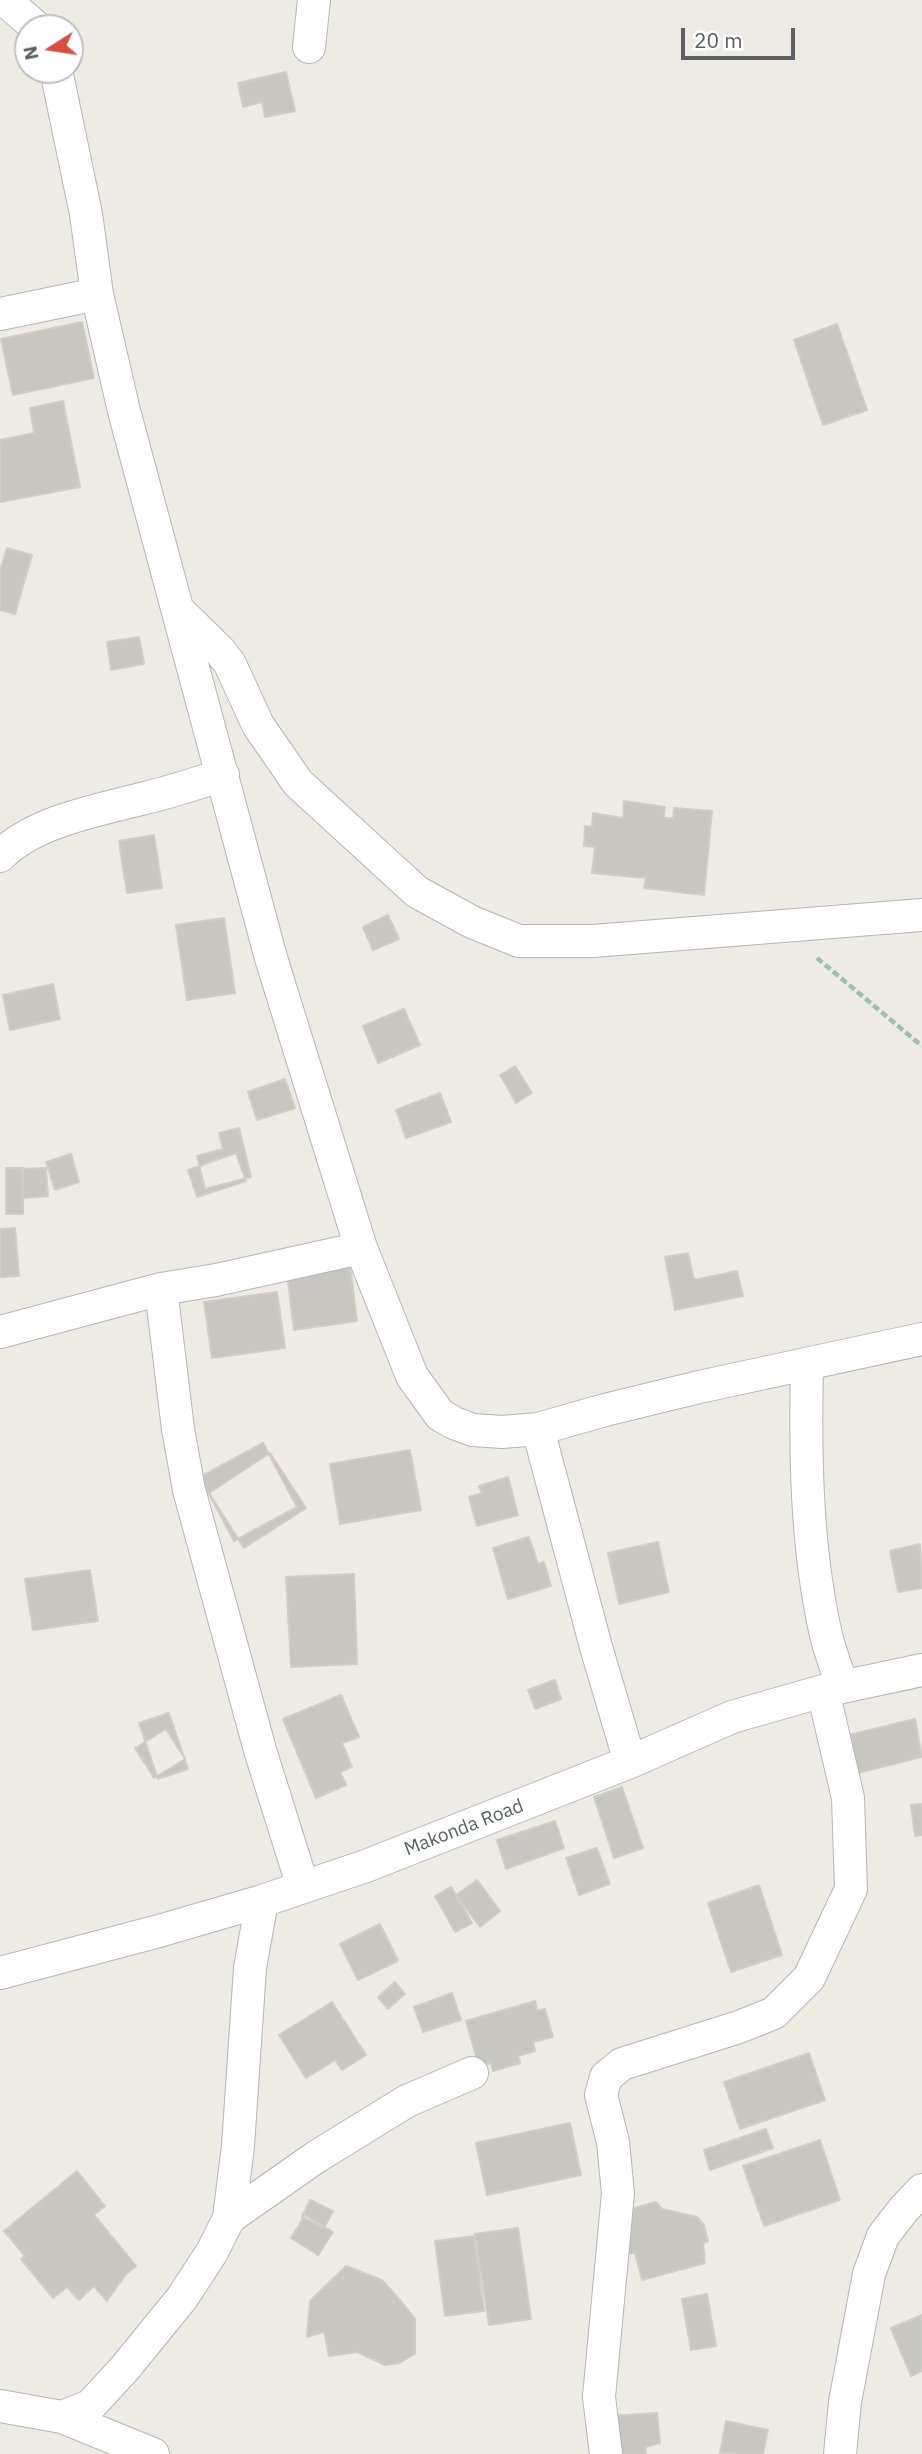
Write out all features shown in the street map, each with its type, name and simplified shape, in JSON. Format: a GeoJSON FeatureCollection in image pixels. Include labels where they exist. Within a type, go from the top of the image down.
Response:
{"type":"FeatureCollection","features":[{"type":"Feature","properties":{"kind":"street"},"geometry":{"type":"LineString","coordinates":[[5,0],[31,14]]}},
{"type":"Feature","properties":{"kind":"street"},"geometry":{"type":"LineString","coordinates":[[309,47],[314,0]]}},
{"type":"Feature","properties":{"kind":"street"},"geometry":{"type":"LineString","coordinates":[[59,84],[86,214],[97,294],[124,411],[271,958],[360,1248],[412,1376],[440,1415],[473,1430],[502,1432],[538,1429],[686,1390],[922,1339]]}},
{"type":"Feature","properties":{"kind":"street"},"geometry":{"type":"LineString","coordinates":[[0,314],[97,294]]}},
{"type":"Feature","properties":{"kind":"street"},"geometry":{"type":"LineString","coordinates":[[179,611],[230,664],[258,725],[298,783],[417,892],[472,922],[519,941],[593,941],[922,915]]}},
{"type":"Feature","properties":{"kind":"street"},"geometry":{"type":"LineString","coordinates":[[0,856],[14,843],[72,815],[223,775]]}},
{"type":"Feature","properties":{"kind":"street"},"geometry":{"type":"LineString","coordinates":[[0,1332],[161,1289],[216,1280],[360,1248]]}},
{"type":"Feature","properties":{"kind":"street"},"geometry":{"type":"LineString","coordinates":[[161,1289],[178,1429],[189,1490],[260,1750],[303,1887]]}},
{"type":"Feature","properties":{"kind":"street"},"geometry":{"type":"LineString","coordinates":[[606,2454],[600,2397],[618,2193],[613,2142],[601,2095],[606,2077],[622,2064],[774,2013],[809,1978],[851,1889],[848,1798],[806,1496],[807,1365]]}},
{"type":"Feature","properties":{"kind":"street"},"geometry":{"type":"LineString","coordinates":[[538,1429],[596,1647],[631,1762]]}},
{"type":"Feature","properties":{"kind":"street","name":"Makonda Road"},"geometry":{"type":"LineString","coordinates":[[0,1973],[159,1931],[303,1887],[489,1819],[631,1762],[732,1717],[833,1689],[922,1670]]}},
{"type":"Feature","properties":{"kind":"street"},"geometry":{"type":"LineString","coordinates":[[62,2417],[90,2406],[125,2368],[182,2298],[212,2252],[229,2218],[238,2146],[250,1968],[262,1901]]}},
{"type":"Feature","properties":{"kind":"street"},"geometry":{"type":"LineString","coordinates":[[229,2218],[316,2157],[407,2101],[472,2073]]}},
{"type":"Feature","properties":{"kind":"street"},"geometry":{"type":"LineString","coordinates":[[840,2454],[845,2402],[869,2274],[883,2236],[922,2190]]}},
{"type":"Feature","properties":{"kind":"street"},"geometry":{"type":"LineString","coordinates":[[0,2406],[62,2417],[153,2454]]}},
{"type":"Feature","properties":{"kind":"path"},"geometry":{"type":"LineString","coordinates":[[774,926],[841,976],[922,1046]]}},
{"type":"Feature","properties":{"kind":"building"},"geometry":{"type":"Polygon","coordinates":[[[286,72],[295,111],[265,117],[262,102],[243,107],[238,83],[286,72]]]}},
{"type":"Feature","properties":{"kind":"building"},"geometry":{"type":"Polygon","coordinates":[[[82,322],[94,378],[13,395],[1,339],[82,322]]]}},
{"type":"Feature","properties":{"kind":"building"},"geometry":{"type":"Polygon","coordinates":[[[837,324],[867,410],[823,425],[794,340],[837,324]]]}},
{"type":"Feature","properties":{"kind":"building"},"geometry":{"type":"Polygon","coordinates":[[[63,401],[80,487],[0,502],[0,440],[34,433],[30,408],[63,401]]]}},
{"type":"Feature","properties":{"kind":"building"},"geometry":{"type":"Polygon","coordinates":[[[7,548],[32,555],[15,614],[0,610],[0,571],[7,548]]]}},
{"type":"Feature","properties":{"kind":"building"},"geometry":{"type":"Polygon","coordinates":[[[139,637],[144,664],[111,670],[107,642],[139,637]]]}},
{"type":"Feature","properties":{"kind":"building"},"geometry":{"type":"Polygon","coordinates":[[[624,801],[665,807],[664,818],[673,818],[674,808],[712,811],[704,895],[644,888],[646,878],[592,873],[595,847],[584,846],[585,826],[592,827],[593,813],[623,818],[624,801]]]}},
{"type":"Feature","properties":{"kind":"building"},"geometry":{"type":"Polygon","coordinates":[[[154,835],[162,888],[127,893],[119,841],[154,835]]]}},
{"type":"Feature","properties":{"kind":"building"},"geometry":{"type":"Polygon","coordinates":[[[388,915],[399,939],[373,950],[363,927],[388,915]]]}},
{"type":"Feature","properties":{"kind":"building"},"geometry":{"type":"Polygon","coordinates":[[[224,918],[235,993],[187,1000],[176,925],[224,918]]]}},
{"type":"Feature","properties":{"kind":"building"},"geometry":{"type":"Polygon","coordinates":[[[53,984],[60,1019],[10,1030],[3,995],[53,984]]]}},
{"type":"Feature","properties":{"kind":"building"},"geometry":{"type":"Polygon","coordinates":[[[404,1009],[420,1045],[378,1063],[363,1026],[404,1009]]]}},
{"type":"Feature","properties":{"kind":"building"},"geometry":{"type":"Polygon","coordinates":[[[515,1066],[532,1093],[516,1103],[500,1075],[515,1066]]]}},
{"type":"Feature","properties":{"kind":"building"},"geometry":{"type":"Polygon","coordinates":[[[285,1079],[295,1108],[257,1120],[248,1092],[285,1079]]]}},
{"type":"Feature","properties":{"kind":"building"},"geometry":{"type":"Polygon","coordinates":[[[440,1093],[451,1122],[406,1138],[396,1110],[440,1093]]]}},
{"type":"Feature","properties":{"kind":"building"},"geometry":{"type":"Polygon","coordinates":[[[239,1128],[251,1177],[205,1189],[197,1156],[223,1149],[219,1133],[239,1128]]]}},
{"type":"Feature","properties":{"kind":"building"},"geometry":{"type":"Polygon","coordinates":[[[236,1153],[246,1181],[197,1197],[188,1170],[236,1153]]]}},
{"type":"Feature","properties":{"kind":"building"},"geometry":{"type":"Polygon","coordinates":[[[71,1154],[79,1182],[55,1190],[46,1162],[71,1154]]]}},
{"type":"Feature","properties":{"kind":"building"},"geometry":{"type":"Polygon","coordinates":[[[6,1168],[23,1168],[23,1214],[6,1214],[6,1168]]]}},
{"type":"Feature","properties":{"kind":"building"},"geometry":{"type":"Polygon","coordinates":[[[46,1168],[48,1196],[23,1198],[22,1169],[46,1168]]]}},
{"type":"Feature","properties":{"kind":"building"},"geometry":{"type":"Polygon","coordinates":[[[15,1228],[19,1276],[0,1277],[0,1229],[15,1228]]]}},
{"type":"Feature","properties":{"kind":"building"},"geometry":{"type":"Polygon","coordinates":[[[688,1253],[694,1280],[737,1271],[743,1296],[675,1310],[665,1257],[688,1253]]]}},
{"type":"Feature","properties":{"kind":"building"},"geometry":{"type":"Polygon","coordinates":[[[350,1265],[357,1321],[294,1330],[287,1274],[350,1265]]]}},
{"type":"Feature","properties":{"kind":"building"},"geometry":{"type":"Polygon","coordinates":[[[277,1292],[285,1348],[212,1358],[204,1302],[277,1292]]]}},
{"type":"Feature","properties":{"kind":"building"},"geometry":{"type":"Polygon","coordinates":[[[263,1443],[297,1507],[234,1541],[200,1477],[263,1443]]]}},
{"type":"Feature","properties":{"kind":"building"},"geometry":{"type":"Polygon","coordinates":[[[410,1450],[421,1510],[340,1524],[330,1464],[410,1450]]]}},
{"type":"Feature","properties":{"kind":"building"},"geometry":{"type":"Polygon","coordinates":[[[270,1453],[306,1508],[244,1548],[209,1493],[270,1453]]]}},
{"type":"Feature","properties":{"kind":"building"},"geometry":{"type":"Polygon","coordinates":[[[508,1477],[518,1515],[477,1526],[469,1497],[482,1493],[479,1486],[508,1477]]]}},
{"type":"Feature","properties":{"kind":"building"},"geometry":{"type":"Polygon","coordinates":[[[529,1537],[538,1564],[544,1562],[551,1586],[508,1599],[493,1548],[529,1537]]]}},
{"type":"Feature","properties":{"kind":"building"},"geometry":{"type":"Polygon","coordinates":[[[658,1542],[669,1592],[619,1604],[608,1553],[658,1542]]]}},
{"type":"Feature","properties":{"kind":"building"},"geometry":{"type":"Polygon","coordinates":[[[920,1544],[922,1588],[898,1592],[890,1551],[920,1544]]]}},
{"type":"Feature","properties":{"kind":"building"},"geometry":{"type":"Polygon","coordinates":[[[90,1570],[98,1621],[33,1630],[25,1579],[90,1570]]]}},
{"type":"Feature","properties":{"kind":"building"},"geometry":{"type":"Polygon","coordinates":[[[354,1574],[357,1664],[291,1667],[286,1577],[354,1574]]]}},
{"type":"Feature","properties":{"kind":"building"},"geometry":{"type":"Polygon","coordinates":[[[555,1680],[561,1699],[535,1709],[528,1690],[555,1680]]]}},
{"type":"Feature","properties":{"kind":"building"},"geometry":{"type":"Polygon","coordinates":[[[341,1695],[359,1737],[342,1743],[352,1767],[340,1772],[346,1785],[316,1798],[283,1719],[341,1695]]]}},
{"type":"Feature","properties":{"kind":"building"},"geometry":{"type":"Polygon","coordinates":[[[169,1713],[188,1769],[158,1779],[139,1723],[169,1713]]]}},
{"type":"Feature","properties":{"kind":"building"},"geometry":{"type":"Polygon","coordinates":[[[915,1719],[922,1757],[854,1774],[845,1736],[915,1719]]]}},
{"type":"Feature","properties":{"kind":"building"},"geometry":{"type":"Polygon","coordinates":[[[166,1729],[185,1759],[154,1778],[135,1748],[166,1729]]]}},
{"type":"Feature","properties":{"kind":"building"},"geometry":{"type":"Polygon","coordinates":[[[622,1787],[643,1848],[614,1858],[594,1797],[622,1787]]]}},
{"type":"Feature","properties":{"kind":"building"},"geometry":{"type":"Polygon","coordinates":[[[922,1804],[922,1835],[915,1836],[911,1805],[922,1804]]]}},
{"type":"Feature","properties":{"kind":"building"},"geometry":{"type":"Polygon","coordinates":[[[555,1821],[564,1848],[506,1869],[497,1840],[555,1821]]]}},
{"type":"Feature","properties":{"kind":"building"},"geometry":{"type":"Polygon","coordinates":[[[597,1848],[610,1884],[579,1895],[566,1858],[597,1848]]]}},
{"type":"Feature","properties":{"kind":"building"},"geometry":{"type":"Polygon","coordinates":[[[477,1880],[500,1911],[480,1927],[456,1895],[477,1880]]]}},
{"type":"Feature","properties":{"kind":"building"},"geometry":{"type":"Polygon","coordinates":[[[759,1885],[782,1955],[731,1972],[708,1903],[759,1885]]]}},
{"type":"Feature","properties":{"kind":"building"},"geometry":{"type":"Polygon","coordinates":[[[451,1887],[472,1923],[455,1932],[435,1896],[451,1887]]]}},
{"type":"Feature","properties":{"kind":"building"},"geometry":{"type":"Polygon","coordinates":[[[380,1924],[398,1961],[358,1980],[340,1944],[380,1924]]]}},
{"type":"Feature","properties":{"kind":"building"},"geometry":{"type":"Polygon","coordinates":[[[395,1982],[405,1994],[388,2009],[378,1997],[395,1982]]]}},
{"type":"Feature","properties":{"kind":"building"},"geometry":{"type":"Polygon","coordinates":[[[452,1993],[461,2020],[423,2032],[414,2007],[452,1993]]]}},
{"type":"Feature","properties":{"kind":"building"},"geometry":{"type":"Polygon","coordinates":[[[535,2001],[537,2011],[545,2009],[553,2037],[533,2042],[535,2051],[518,2056],[520,2063],[493,2071],[491,2063],[479,2067],[466,2021],[535,2001]]]}},
{"type":"Feature","properties":{"kind":"building"},"geometry":{"type":"Polygon","coordinates":[[[332,2002],[366,2055],[342,2070],[335,2060],[306,2078],[279,2035],[332,2002]]]}},
{"type":"Feature","properties":{"kind":"building"},"geometry":{"type":"Polygon","coordinates":[[[809,2053],[825,2100],[740,2129],[724,2082],[809,2053]]]}},
{"type":"Feature","properties":{"kind":"building"},"geometry":{"type":"Polygon","coordinates":[[[570,2123],[581,2175],[487,2195],[476,2143],[570,2123]]]}},
{"type":"Feature","properties":{"kind":"building"},"geometry":{"type":"Polygon","coordinates":[[[766,2129],[773,2148],[710,2170],[704,2150],[766,2129]]]}},
{"type":"Feature","properties":{"kind":"building"},"geometry":{"type":"Polygon","coordinates":[[[820,2140],[840,2200],[764,2226],[743,2166],[820,2140]]]}},
{"type":"Feature","properties":{"kind":"building"},"geometry":{"type":"Polygon","coordinates":[[[77,2171],[105,2206],[94,2215],[136,2266],[126,2274],[107,2301],[94,2286],[79,2300],[67,2287],[53,2298],[21,2259],[25,2256],[4,2231],[77,2171]]]}},
{"type":"Feature","properties":{"kind":"building"},"geometry":{"type":"Polygon","coordinates":[[[310,2200],[333,2211],[324,2228],[302,2217],[310,2200]]]}},
{"type":"Feature","properties":{"kind":"building"},"geometry":{"type":"Polygon","coordinates":[[[656,2202],[662,2209],[697,2217],[704,2225],[708,2241],[703,2243],[705,2263],[642,2280],[635,2253],[629,2254],[621,2224],[634,2208],[656,2202]]]}},
{"type":"Feature","properties":{"kind":"building"},"geometry":{"type":"Polygon","coordinates":[[[305,2215],[333,2232],[318,2255],[291,2238],[305,2215]]]}},
{"type":"Feature","properties":{"kind":"building"},"geometry":{"type":"Polygon","coordinates":[[[518,2228],[531,2319],[489,2325],[475,2234],[518,2228]]]}},
{"type":"Feature","properties":{"kind":"building"},"geometry":{"type":"Polygon","coordinates":[[[474,2236],[484,2311],[445,2316],[435,2241],[474,2236]]]}},
{"type":"Feature","properties":{"kind":"building"},"geometry":{"type":"Polygon","coordinates":[[[346,2266],[382,2280],[401,2301],[415,2319],[415,2354],[399,2363],[385,2365],[357,2352],[329,2356],[324,2332],[307,2337],[310,2301],[346,2266]]]}},
{"type":"Feature","properties":{"kind":"building"},"geometry":{"type":"Polygon","coordinates":[[[707,2294],[716,2346],[691,2350],[682,2299],[707,2294]]]}},
{"type":"Feature","properties":{"kind":"building"},"geometry":{"type":"Polygon","coordinates":[[[922,2315],[922,2371],[911,2376],[891,2328],[922,2315]]]}},
{"type":"Feature","properties":{"kind":"building"},"geometry":{"type":"Polygon","coordinates":[[[657,2413],[660,2443],[645,2447],[646,2454],[612,2454],[609,2416],[657,2413]]]}},
{"type":"Feature","properties":{"kind":"building"},"geometry":{"type":"Polygon","coordinates":[[[726,2421],[768,2430],[763,2454],[720,2453],[726,2421]]]}}]}
